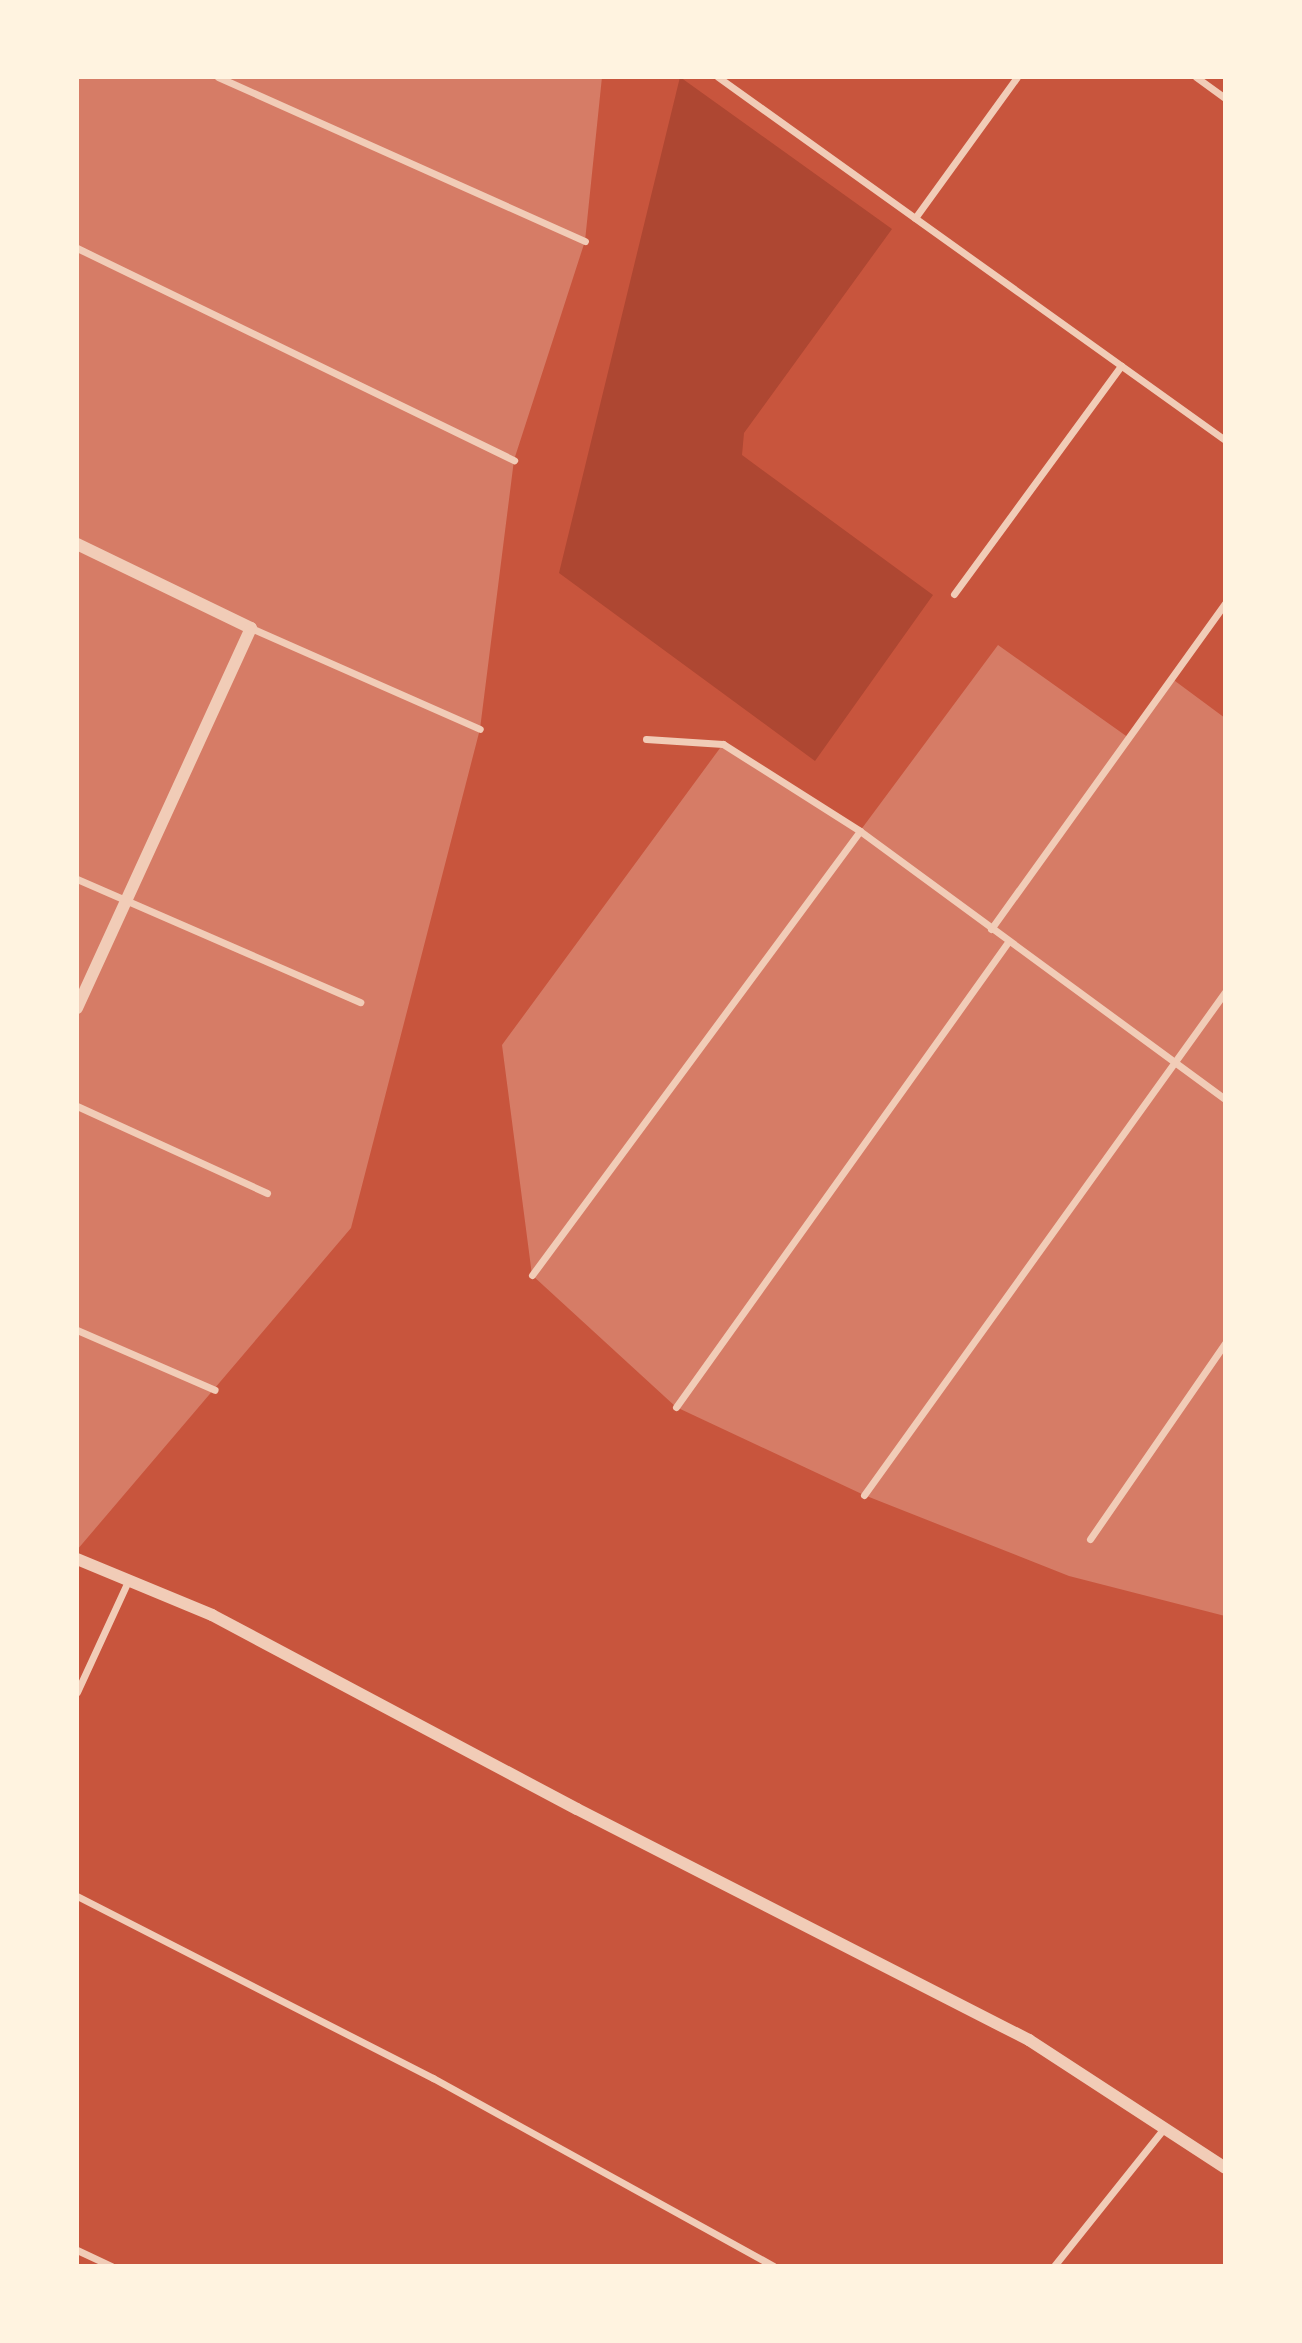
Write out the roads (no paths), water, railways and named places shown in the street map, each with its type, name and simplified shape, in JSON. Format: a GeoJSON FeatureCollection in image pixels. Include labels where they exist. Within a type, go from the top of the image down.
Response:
{"type":"FeatureCollection","features":[{"type":"Feature","properties":{"kind":"street"},"geometry":{"type":"LineString","coordinates":[[218,77],[585,241]]}},
{"type":"Feature","properties":{"kind":"street"},"geometry":{"type":"LineString","coordinates":[[718,77],[1225,440]]}},
{"type":"Feature","properties":{"kind":"street"},"geometry":{"type":"LineString","coordinates":[[915,218],[1017,77]]}},
{"type":"Feature","properties":{"kind":"street"},"geometry":{"type":"LineString","coordinates":[[1196,77],[1225,98]]}},
{"type":"Feature","properties":{"kind":"street"},"geometry":{"type":"LineString","coordinates":[[77,248],[514,460]]}},
{"type":"Feature","properties":{"kind":"street"},"geometry":{"type":"LineString","coordinates":[[954,594],[1121,366]]}},
{"type":"Feature","properties":{"kind":"street"},"geometry":{"type":"LineString","coordinates":[[77,544],[251,628],[480,729]]}},
{"type":"Feature","properties":{"kind":"street"},"geometry":{"type":"LineString","coordinates":[[991,929],[1225,603]]}},
{"type":"Feature","properties":{"kind":"street"},"geometry":{"type":"LineString","coordinates":[[77,1008],[123,901],[251,628]]}},
{"type":"Feature","properties":{"kind":"street"},"geometry":{"type":"LineString","coordinates":[[646,739],[723,744],[860,831],[1225,1099]]}},
{"type":"Feature","properties":{"kind":"street"},"geometry":{"type":"LineString","coordinates":[[532,1275],[860,831]]}},
{"type":"Feature","properties":{"kind":"street"},"geometry":{"type":"LineString","coordinates":[[77,879],[360,1002]]}},
{"type":"Feature","properties":{"kind":"street"},"geometry":{"type":"LineString","coordinates":[[676,1407],[1008,942]]}},
{"type":"Feature","properties":{"kind":"street"},"geometry":{"type":"LineString","coordinates":[[864,1495],[1225,992]]}},
{"type":"Feature","properties":{"kind":"street"},"geometry":{"type":"LineString","coordinates":[[77,1106],[267,1193]]}},
{"type":"Feature","properties":{"kind":"street"},"geometry":{"type":"LineString","coordinates":[[77,1330],[215,1390]]}},
{"type":"Feature","properties":{"kind":"street"},"geometry":{"type":"LineString","coordinates":[[1090,1539],[1225,1343]]}},
{"type":"Feature","properties":{"kind":"street"},"geometry":{"type":"LineString","coordinates":[[77,1559],[130,1578],[212,1615],[577,1809],[1028,2040],[1225,2168]]}},
{"type":"Feature","properties":{"kind":"street"},"geometry":{"type":"LineString","coordinates":[[77,1692],[130,1578]]}},
{"type":"Feature","properties":{"kind":"street"},"geometry":{"type":"LineString","coordinates":[[77,1896],[433,2078],[774,2266]]}},
{"type":"Feature","properties":{"kind":"street"},"geometry":{"type":"LineString","coordinates":[[1054,2266],[1164,2128]]}},
{"type":"Feature","properties":{"kind":"street"},"geometry":{"type":"LineString","coordinates":[[77,2250],[112,2266]]}}]}
